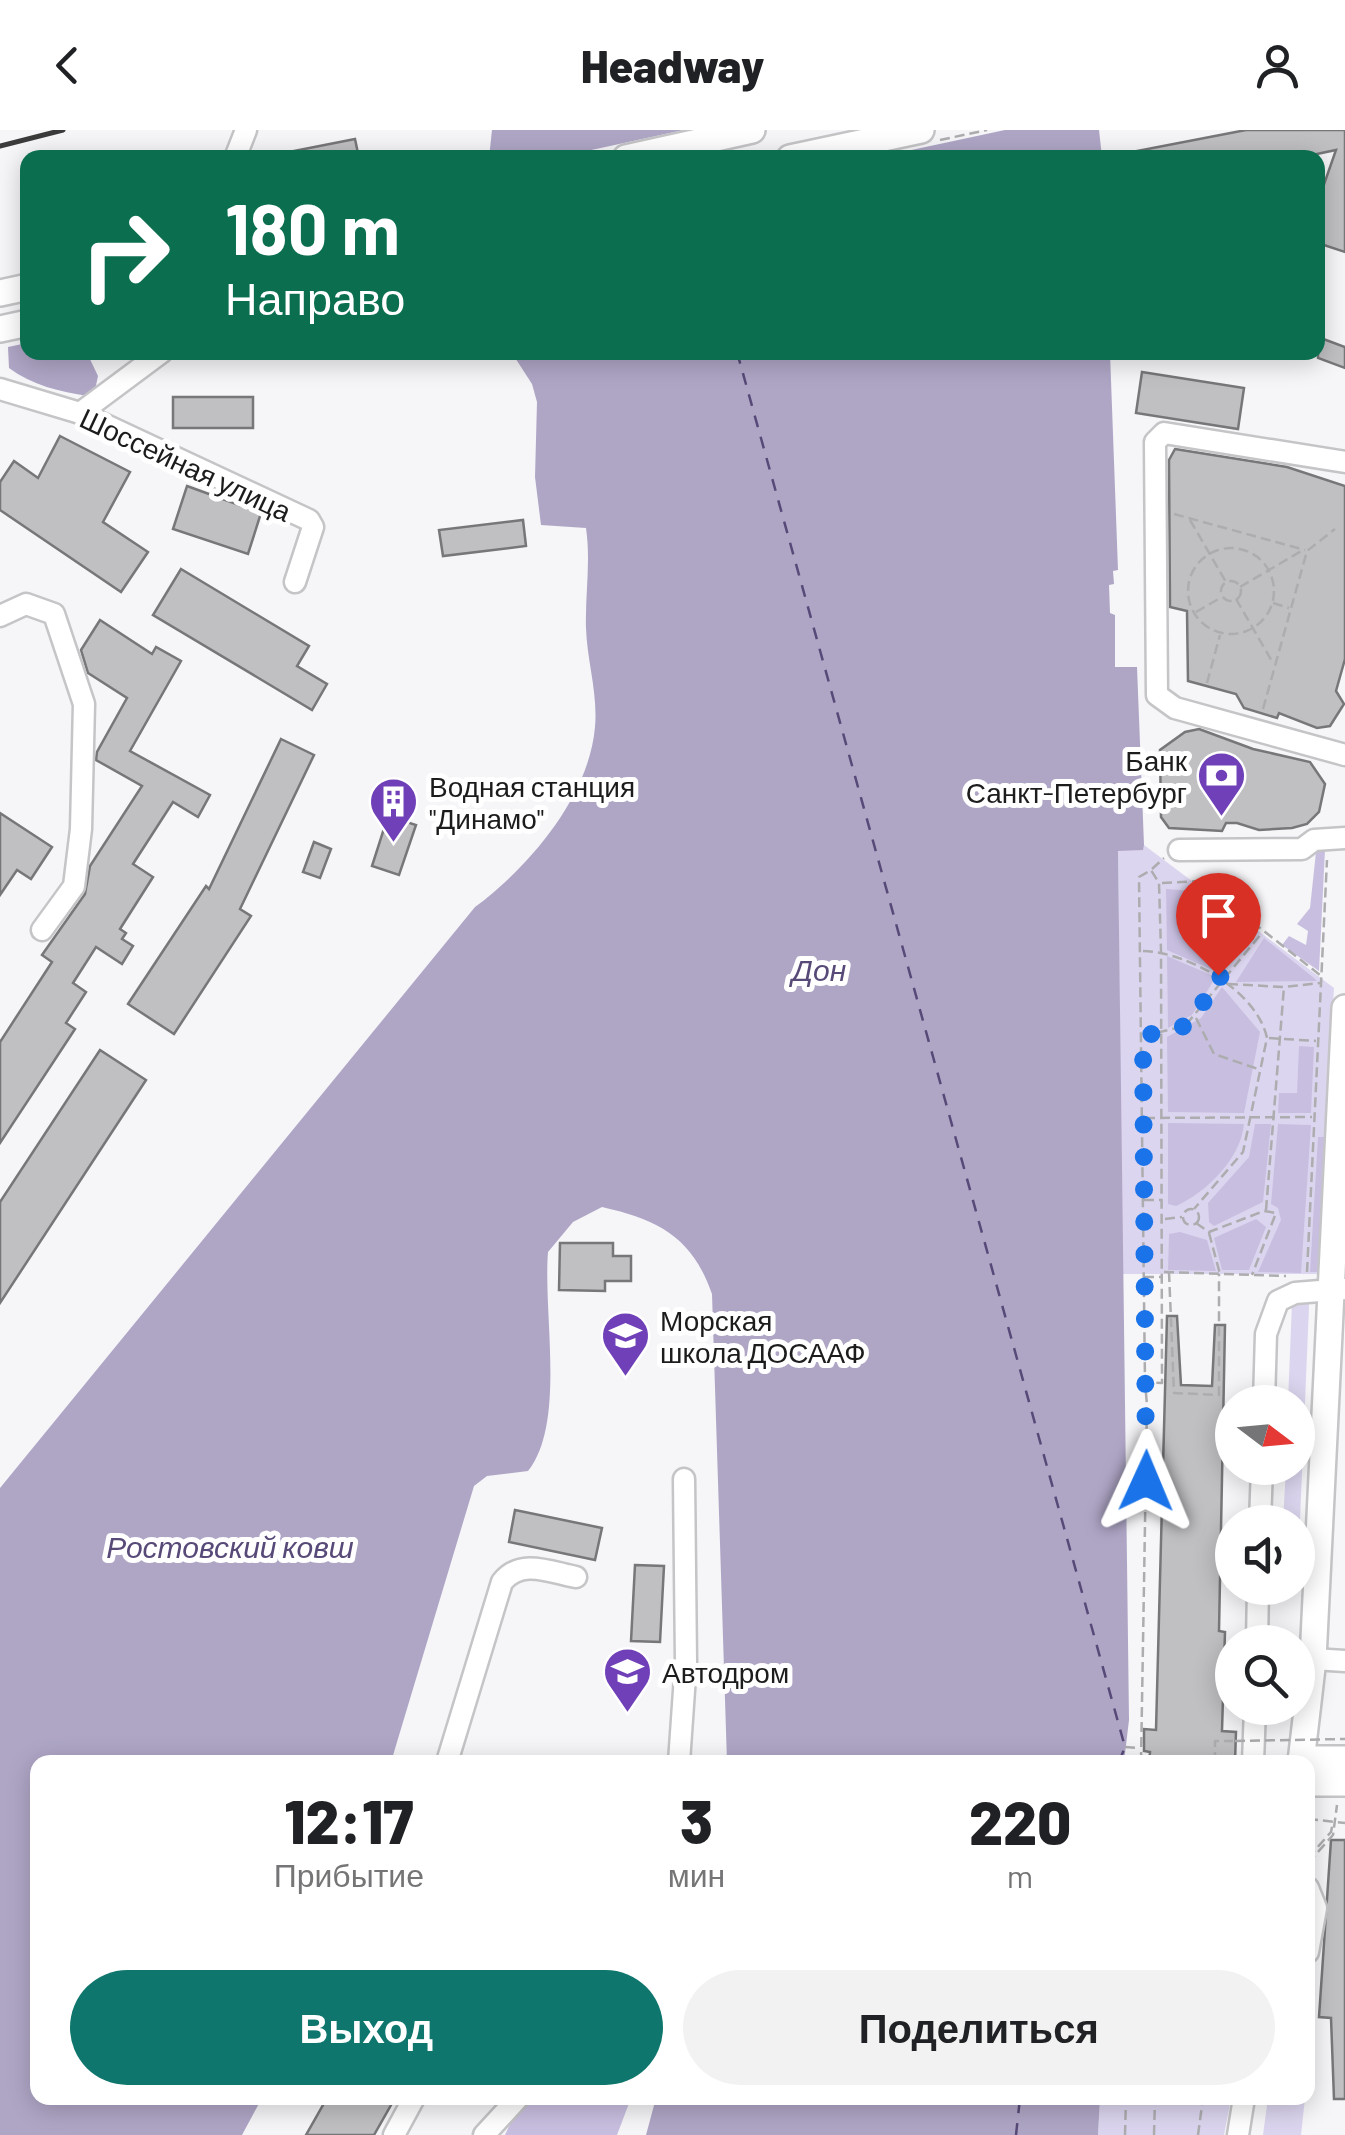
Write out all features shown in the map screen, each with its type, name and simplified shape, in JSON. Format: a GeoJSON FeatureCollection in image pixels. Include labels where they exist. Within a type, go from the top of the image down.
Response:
{"type":"FeatureCollection","features":[{"type":"Feature","properties":{"kind":"main road"},"geometry":{"type":"LineString","coordinates":[[662,150],[752,130]]}},
{"type":"Feature","properties":{"kind":"main road"},"geometry":{"type":"LineString","coordinates":[[827,150],[921,130]]}},
{"type":"Feature","properties":{"kind":"main road"},"geometry":{"type":"LineString","coordinates":[[1315,1633],[1333,1120],[1345,1008]]}},
{"type":"Feature","properties":{"kind":"main road"},"geometry":{"type":"LineString","coordinates":[[1304,1755],[1307,1725]]}},
{"type":"Feature","properties":{"kind":"main road"},"geometry":{"type":"LineString","coordinates":[[1315,1765],[1345,1759]]}},
{"type":"Feature","properties":{"kind":"main road"},"geometry":{"type":"LineString","coordinates":[[1315,1775],[1342,1791]]}},
{"type":"Feature","properties":{"kind":"street"},"geometry":{"type":"LineString","coordinates":[[80,413],[151,360]]}},
{"type":"Feature","properties":{"kind":"street","name":"Шоссейная улица"},"geometry":{"type":"LineString","coordinates":[[0,389],[80,413],[308,520],[313,527],[295,582]]}},
{"type":"Feature","properties":{"kind":"street"},"geometry":{"type":"LineString","coordinates":[[1345,462],[1164,433],[1155,442],[1157,695],[1175,708],[1345,756]]}},
{"type":"Feature","properties":{"kind":"street"},"geometry":{"type":"LineString","coordinates":[[0,616],[26,604],[54,614],[84,704],[81,828],[74,886],[42,930]]}},
{"type":"Feature","properties":{"kind":"street"},"geometry":{"type":"LineString","coordinates":[[1179,850],[1302,848],[1314,840],[1336,838]]}},
{"type":"Feature","properties":{"kind":"street"},"geometry":{"type":"LineString","coordinates":[[1265,1385],[1270,1314],[1278,1301],[1328,1289]]}},
{"type":"Feature","properties":{"kind":"street"},"geometry":{"type":"LineString","coordinates":[[679,1755],[686,1662],[684,1479]]}},
{"type":"Feature","properties":{"kind":"street"},"geometry":{"type":"LineString","coordinates":[[449,1755],[502,1582],[516,1568],[576,1577]]}},
{"type":"Feature","properties":{"kind":"street"},"geometry":{"type":"LineString","coordinates":[[1315,1659],[1345,1661]]}},
{"type":"Feature","properties":{"kind":"street"},"geometry":{"type":"LineString","coordinates":[[1253,1755],[1254,1725]]}},
{"type":"Feature","properties":{"kind":"street"},"geometry":{"type":"LineString","coordinates":[[394,2135],[410,2105]]}},
{"type":"Feature","properties":{"kind":"street"},"geometry":{"type":"LineString","coordinates":[[484,2135],[512,2105]]}},
{"type":"Feature","properties":{"kind":"street"},"geometry":{"type":"LineString","coordinates":[[1238,2135],[1243,2105]]}},
{"type":"Feature","properties":{"kind":"path"},"geometry":{"type":"LineString","coordinates":[[1174,514],[1305,550]]}},
{"type":"Feature","properties":{"kind":"path"},"geometry":{"type":"LineString","coordinates":[[1190,518],[1226,582],[1240,587]]}},
{"type":"Feature","properties":{"kind":"path"},"geometry":{"type":"LineString","coordinates":[[1236,599],[1240,587],[1335,529]]}},
{"type":"Feature","properties":{"kind":"path"},"geometry":{"type":"LineString","coordinates":[[1242,550],[1268,570],[1274,586],[1272,603],[1253,628],[1220,633],[1194,612],[1190,580],[1210,554],[1242,550]]}},
{"type":"Feature","properties":{"kind":"path"},"geometry":{"type":"LineString","coordinates":[[1263,709],[1305,550]]}},
{"type":"Feature","properties":{"kind":"path"},"geometry":{"type":"LineString","coordinates":[[1222,596],[1221,588],[1226,582]]}},
{"type":"Feature","properties":{"kind":"path"},"geometry":{"type":"LineString","coordinates":[[1194,612],[1222,596],[1236,599],[1275,666]]}},
{"type":"Feature","properties":{"kind":"path"},"geometry":{"type":"LineString","coordinates":[[1272,603],[1291,608]]}},
{"type":"Feature","properties":{"kind":"path"},"geometry":{"type":"LineString","coordinates":[[1206,683],[1220,633]]}},
{"type":"Feature","properties":{"kind":"path"},"geometry":{"type":"LineString","coordinates":[[1328,1289],[1333,1120],[1318,1041],[1336,838]]}},
{"type":"Feature","properties":{"kind":"path"},"geometry":{"type":"LineString","coordinates":[[1142,1755],[1145,1382],[1140,878],[1151,870],[1159,883],[1161,952],[1162,1382],[1145,1382]]}},
{"type":"Feature","properties":{"kind":"path"},"geometry":{"type":"LineString","coordinates":[[1159,883],[1200,881],[1315,975],[1322,976]]}},
{"type":"Feature","properties":{"kind":"path"},"geometry":{"type":"LineString","coordinates":[[1143,1036],[1185,1026],[1196,1017],[1222,978],[1263,931]]}},
{"type":"Feature","properties":{"kind":"path"},"geometry":{"type":"LineString","coordinates":[[1142,951],[1161,952],[1222,978],[1262,1023],[1267,1038],[1238,1160],[1194,1209],[1184,1216],[1162,1219]]}},
{"type":"Feature","properties":{"kind":"path"},"geometry":{"type":"LineString","coordinates":[[1227,984],[1284,988],[1321,982]]}},
{"type":"Feature","properties":{"kind":"path"},"geometry":{"type":"LineString","coordinates":[[1266,1210],[1284,988]]}},
{"type":"Feature","properties":{"kind":"path"},"geometry":{"type":"LineString","coordinates":[[1196,1017],[1214,1054],[1260,1071]]}},
{"type":"Feature","properties":{"kind":"path"},"geometry":{"type":"LineString","coordinates":[[1267,1038],[1318,1041]]}},
{"type":"Feature","properties":{"kind":"path"},"geometry":{"type":"LineString","coordinates":[[1143,1118],[1276,1116],[1333,1120]]}},
{"type":"Feature","properties":{"kind":"path"},"geometry":{"type":"LineString","coordinates":[[1144,1200],[1162,1200]]}},
{"type":"Feature","properties":{"kind":"path"},"geometry":{"type":"LineString","coordinates":[[1194,1209],[1199,1217],[1196,1224]]}},
{"type":"Feature","properties":{"kind":"path"},"geometry":{"type":"LineString","coordinates":[[1209,1232],[1266,1210],[1276,1213],[1252,1274]]}},
{"type":"Feature","properties":{"kind":"path"},"geometry":{"type":"LineString","coordinates":[[1169,1272],[1174,1393],[1219,1395],[1219,1274],[1209,1232],[1186,1222],[1184,1216]]}},
{"type":"Feature","properties":{"kind":"path"},"geometry":{"type":"LineString","coordinates":[[1144,1277],[1169,1272],[1289,1276]]}},
{"type":"Feature","properties":{"kind":"path"},"geometry":{"type":"LineString","coordinates":[[1215,1755],[1216,1741],[1345,1739]]}},
{"type":"Feature","properties":{"kind":"path"},"geometry":{"type":"LineString","coordinates":[[1124,1747],[1142,1748]]}},
{"type":"Feature","properties":{"kind":"path"},"geometry":{"type":"LineString","coordinates":[[1315,1853],[1333,1834],[1342,1791]]}},
{"type":"Feature","properties":{"kind":"path"},"geometry":{"type":"LineString","coordinates":[[1315,1820],[1345,1824]]}},
{"type":"Feature","properties":{"kind":"path"},"geometry":{"type":"LineString","coordinates":[[1315,1852],[1330,1832],[1332,1822]]}},
{"type":"Feature","properties":{"kind":"path"},"geometry":{"type":"LineString","coordinates":[[1125,2135],[1126,2105]]}},
{"type":"Feature","properties":{"kind":"path"},"geometry":{"type":"LineString","coordinates":[[1154,2135],[1155,2105]]}},
{"type":"Feature","properties":{"kind":"path"},"geometry":{"type":"LineString","coordinates":[[1198,2135],[1202,2105]]}},
{"type":"Feature","properties":{"kind":"shaded area"},"geometry":{"type":"Polygon","coordinates":[[[1144,845],[1334,988],[1317,1274],[1122,1274],[1118,850],[1142,850],[1144,845]]]}},
{"type":"Feature","properties":{"kind":"shaded area"},"geometry":{"type":"Polygon","coordinates":[[[1325,850],[1319,971],[1282,945],[1289,936],[1306,945],[1308,931],[1297,924],[1310,908],[1316,852],[1325,850]]]}},
{"type":"Feature","properties":{"kind":"shaded area"},"geometry":{"type":"Polygon","coordinates":[[[1166,889],[1208,892],[1257,932],[1238,955],[1222,961],[1217,972],[1167,950],[1166,889]]]}},
{"type":"Feature","properties":{"kind":"shaded area"},"geometry":{"type":"Polygon","coordinates":[[[1264,938],[1314,978],[1317,981],[1236,982],[1264,938]]]}},
{"type":"Feature","properties":{"kind":"shaded area"},"geometry":{"type":"Polygon","coordinates":[[[1167,956],[1216,977],[1192,1015],[1168,1028],[1167,956]]]}},
{"type":"Feature","properties":{"kind":"shaded area"},"geometry":{"type":"Polygon","coordinates":[[[1222,987],[1260,1032],[1244,1113],[1168,1112],[1167,1037],[1201,1018],[1222,987]]]}},
{"type":"Feature","properties":{"kind":"shaded area"},"geometry":{"type":"Polygon","coordinates":[[[1299,1046],[1314,1047],[1311,1113],[1278,1113],[1279,1093],[1297,1093],[1299,1046]]]}},
{"type":"Feature","properties":{"kind":"shaded area"},"geometry":{"type":"Polygon","coordinates":[[[1168,1123],[1244,1124],[1236,1149],[1220,1172],[1176,1206],[1168,1204],[1168,1123]]]}},
{"type":"Feature","properties":{"kind":"shaded area"},"geometry":{"type":"Polygon","coordinates":[[[1255,1124],[1271,1124],[1263,1202],[1214,1226],[1209,1222],[1208,1203],[1249,1157],[1255,1124]]]}},
{"type":"Feature","properties":{"kind":"shaded area"},"geometry":{"type":"Polygon","coordinates":[[[1278,1124],[1311,1125],[1301,1273],[1258,1272],[1281,1220],[1278,1208],[1271,1204],[1278,1124]]]}},
{"type":"Feature","properties":{"kind":"shaded area"},"geometry":{"type":"Polygon","coordinates":[[[1318,1137],[1326,1137],[1319,1272],[1310,1272],[1318,1137]]]}},
{"type":"Feature","properties":{"kind":"shaded area"},"geometry":{"type":"Polygon","coordinates":[[[1256,1219],[1266,1227],[1249,1270],[1222,1270],[1214,1238],[1256,1219]]]}},
{"type":"Feature","properties":{"kind":"shaded area"},"geometry":{"type":"Polygon","coordinates":[[[1180,1232],[1207,1240],[1216,1271],[1168,1270],[1169,1234],[1180,1232]]]}},
{"type":"Feature","properties":{"kind":"shaded area"},"geometry":{"type":"Polygon","coordinates":[[[1308,1299],[1306,1385],[1289,1385],[1292,1303],[1308,1299]]]}},
{"type":"Feature","properties":{"kind":"shaded area"},"geometry":{"type":"Polygon","coordinates":[[[1285,1485],[1301,1485],[1301,1505],[1284,1505],[1285,1485]]]}},
{"type":"Feature","properties":{"kind":"shaded area"},"geometry":{"type":"Polygon","coordinates":[[[519,2105],[628,2105],[617,2135],[505,2135],[519,2105]]]}},
{"type":"Feature","properties":{"kind":"shaded area"},"geometry":{"type":"Polygon","coordinates":[[[1100,2105],[1230,2105],[1224,2135],[1098,2135],[1100,2105]]]}},
{"type":"Feature","properties":{"kind":"shaded area"},"geometry":{"type":"Polygon","coordinates":[[[1267,2105],[1304,2105],[1301,2135],[1263,2135],[1267,2105]]]}},
{"type":"Feature","properties":{"kind":"water"},"geometry":{"type":"Polygon","coordinates":[[[492,130],[1099,130],[1101,150],[490,150],[492,130]]]}},
{"type":"Feature","properties":{"kind":"water"},"geometry":{"type":"Polygon","coordinates":[[[20,344],[20,360],[90,360],[98,376],[95,390],[88,396],[27,379],[9,368],[8,347],[20,344]]]}},
{"type":"Feature","properties":{"kind":"water","name":"Дон"},"geometry":{"type":"Polygon","coordinates":[[[517,360],[1110,360],[1118,570],[1113,571],[1114,584],[1109,585],[1110,613],[1115,615],[1115,667],[1137,667],[1144,845],[1143,850],[1118,851],[1129,1720],[1125,1755],[727,1755],[712,1294],[694,1258],[671,1234],[640,1218],[602,1207],[573,1222],[548,1252],[550,1397],[540,1450],[528,1471],[487,1476],[474,1486],[393,1755],[30,1755],[30,2105],[258,2105],[242,2135],[0,2135],[0,1488],[475,907],[516,872],[569,804],[590,753],[596,714],[586,628],[586,528],[541,525],[535,477],[537,402],[532,384],[517,360]]]}},
{"type":"Feature","properties":{"kind":"water"},"geometry":{"type":"Polygon","coordinates":[[[654,2105],[1100,2105],[1098,2135],[646,2135],[654,2105]]]}},
{"type":"Feature","properties":{"kind":"pier"},"geometry":{"type":"Polygon","coordinates":[[[684,130],[1005,130],[911,150],[591,150],[684,130]]]}},
{"type":"Feature","properties":{"kind":"building"},"geometry":{"type":"Polygon","coordinates":[[[1246,130],[1345,130],[1345,252],[1325,245],[1325,182],[1336,150],[1142,150],[1246,130]]]}},
{"type":"Feature","properties":{"kind":"building"},"geometry":{"type":"Polygon","coordinates":[[[355,139],[357,150],[299,150],[355,139]]]}},
{"type":"Feature","properties":{"kind":"building"},"geometry":{"type":"Polygon","coordinates":[[[1325,340],[1345,347],[1345,368],[1323,360],[1325,340]]]}},
{"type":"Feature","properties":{"kind":"building"},"geometry":{"type":"Polygon","coordinates":[[[1142,372],[1244,388],[1238,429],[1136,413],[1142,372]]]}},
{"type":"Feature","properties":{"kind":"building"},"geometry":{"type":"Polygon","coordinates":[[[173,397],[253,397],[253,428],[173,428],[173,397]]]}},
{"type":"Feature","properties":{"kind":"building"},"geometry":{"type":"Polygon","coordinates":[[[60,436],[130,472],[103,522],[148,552],[121,592],[0,510],[0,482],[14,461],[38,478],[60,436]]]}},
{"type":"Feature","properties":{"kind":"building"},"geometry":{"type":"Polygon","coordinates":[[[1175,449],[1287,467],[1345,486],[1345,659],[1336,691],[1344,704],[1330,726],[1317,728],[1279,713],[1277,718],[1244,708],[1236,694],[1188,681],[1187,611],[1170,607],[1169,460],[1175,449]]]}},
{"type":"Feature","properties":{"kind":"building"},"geometry":{"type":"Polygon","coordinates":[[[187,486],[261,513],[248,554],[173,529],[187,486]]]}},
{"type":"Feature","properties":{"kind":"building"},"geometry":{"type":"Polygon","coordinates":[[[523,520],[526,546],[443,556],[439,530],[523,520]]]}},
{"type":"Feature","properties":{"kind":"building"},"geometry":{"type":"Polygon","coordinates":[[[181,569],[309,646],[297,666],[327,684],[312,710],[153,615],[181,569]]]}},
{"type":"Feature","properties":{"kind":"building"},"geometry":{"type":"Polygon","coordinates":[[[100,620],[152,654],[156,647],[181,661],[130,751],[210,795],[198,817],[173,802],[133,864],[153,877],[120,929],[126,933],[122,939],[133,946],[122,964],[96,947],[73,983],[86,992],[66,1023],[75,1029],[0,1143],[0,1042],[52,962],[42,955],[85,894],[90,866],[142,786],[96,760],[127,698],[88,673],[81,650],[100,620]]]}},
{"type":"Feature","properties":{"kind":"building"},"geometry":{"type":"Polygon","coordinates":[[[1199,729],[1253,749],[1310,762],[1325,784],[1319,812],[1307,824],[1292,828],[1259,830],[1226,823],[1222,831],[1169,828],[1161,817],[1160,750],[1185,732],[1199,729]]]}},
{"type":"Feature","properties":{"kind":"building"},"geometry":{"type":"Polygon","coordinates":[[[281,739],[314,755],[240,909],[251,916],[174,1034],[128,1004],[206,886],[209,889],[281,739]]]}},
{"type":"Feature","properties":{"kind":"building"},"geometry":{"type":"Polygon","coordinates":[[[0,813],[52,847],[31,879],[17,870],[0,895],[0,813]]]}},
{"type":"Feature","properties":{"kind":"building","name":"Водная станция \"Динамо\""},"geometry":{"type":"Polygon","coordinates":[[[388,816],[416,825],[399,875],[372,866],[388,816]]]}},
{"type":"Feature","properties":{"kind":"building"},"geometry":{"type":"Polygon","coordinates":[[[314,842],[331,849],[320,878],[303,872],[314,842]]]}},
{"type":"Feature","properties":{"kind":"building"},"geometry":{"type":"Polygon","coordinates":[[[100,1050],[146,1080],[0,1303],[0,1202],[100,1050]]]}},
{"type":"Feature","properties":{"kind":"building"},"geometry":{"type":"Polygon","coordinates":[[[560,1243],[613,1243],[613,1256],[631,1256],[631,1281],[605,1281],[605,1291],[559,1290],[560,1243]]]}},
{"type":"Feature","properties":{"kind":"building"},"geometry":{"type":"Polygon","coordinates":[[[1167,1316],[1177,1316],[1181,1385],[1212,1386],[1215,1325],[1225,1325],[1224,1385],[1215,1385],[1215,1485],[1222,1485],[1221,1505],[1215,1505],[1215,1605],[1220,1605],[1219,1625],[1215,1625],[1215,1725],[1222,1725],[1222,1731],[1236,1732],[1235,1755],[1150,1755],[1144,1751],[1144,1729],[1156,1730],[1167,1316]]]}},
{"type":"Feature","properties":{"kind":"building"},"geometry":{"type":"Polygon","coordinates":[[[515,1510],[602,1528],[595,1560],[509,1542],[515,1510]]]}},
{"type":"Feature","properties":{"kind":"building"},"geometry":{"type":"Polygon","coordinates":[[[635,1565],[664,1566],[660,1642],[631,1641],[635,1565]]]}},
{"type":"Feature","properties":{"kind":"building"},"geometry":{"type":"Polygon","coordinates":[[[1331,1840],[1345,1840],[1345,2099],[1334,2099],[1331,2018],[1319,2017],[1331,1840]]]}},
{"type":"Feature","properties":{"kind":"building"},"geometry":{"type":"Polygon","coordinates":[[[323,2105],[391,2105],[374,2135],[306,2135],[323,2105]]]}},
{"type":"Feature","properties":{"kind":"ferry route"},"geometry":{"type":"LineString","coordinates":[[739,360],[1125,1747],[1122,1755]]}},
{"type":"Feature","properties":{"kind":"ferry route"},"geometry":{"type":"LineString","coordinates":[[1016,2135],[1019,2105]]}},
{"type":"Feature","properties":{"kind":"railway"},"geometry":{"type":"LineString","coordinates":[[0,146],[63,130]]}},
{"type":"Feature","properties":{"kind":"place","name":"Банк Санкт-Петербург"},"geometry":{"type":"Point","coordinates":[1222,818]}},
{"type":"Feature","properties":{"kind":"place","name":"Водная станция \"Динамо\""},"geometry":{"type":"Point","coordinates":[394,844]}},
{"type":"Feature","properties":{"kind":"place","name":"Морская школа ДОСААФ"},"geometry":{"type":"Point","coordinates":[625,1378]}},
{"type":"Feature","properties":{"kind":"place","name":"Автодром"},"geometry":{"type":"Point","coordinates":[627,1714]}},
{"type":"Feature","properties":{"kind":"route"},"geometry":{"type":"LineString","coordinates":[[1146,1481],[1143,1036],[1169,1033],[1185,1026],[1196,1017],[1222,978],[1218,975]]}},
{"type":"Feature","properties":{"kind":"water label","name":"Ростовский ковш"},"geometry":{"type":"Point","coordinates":[230,1546]}}]}
